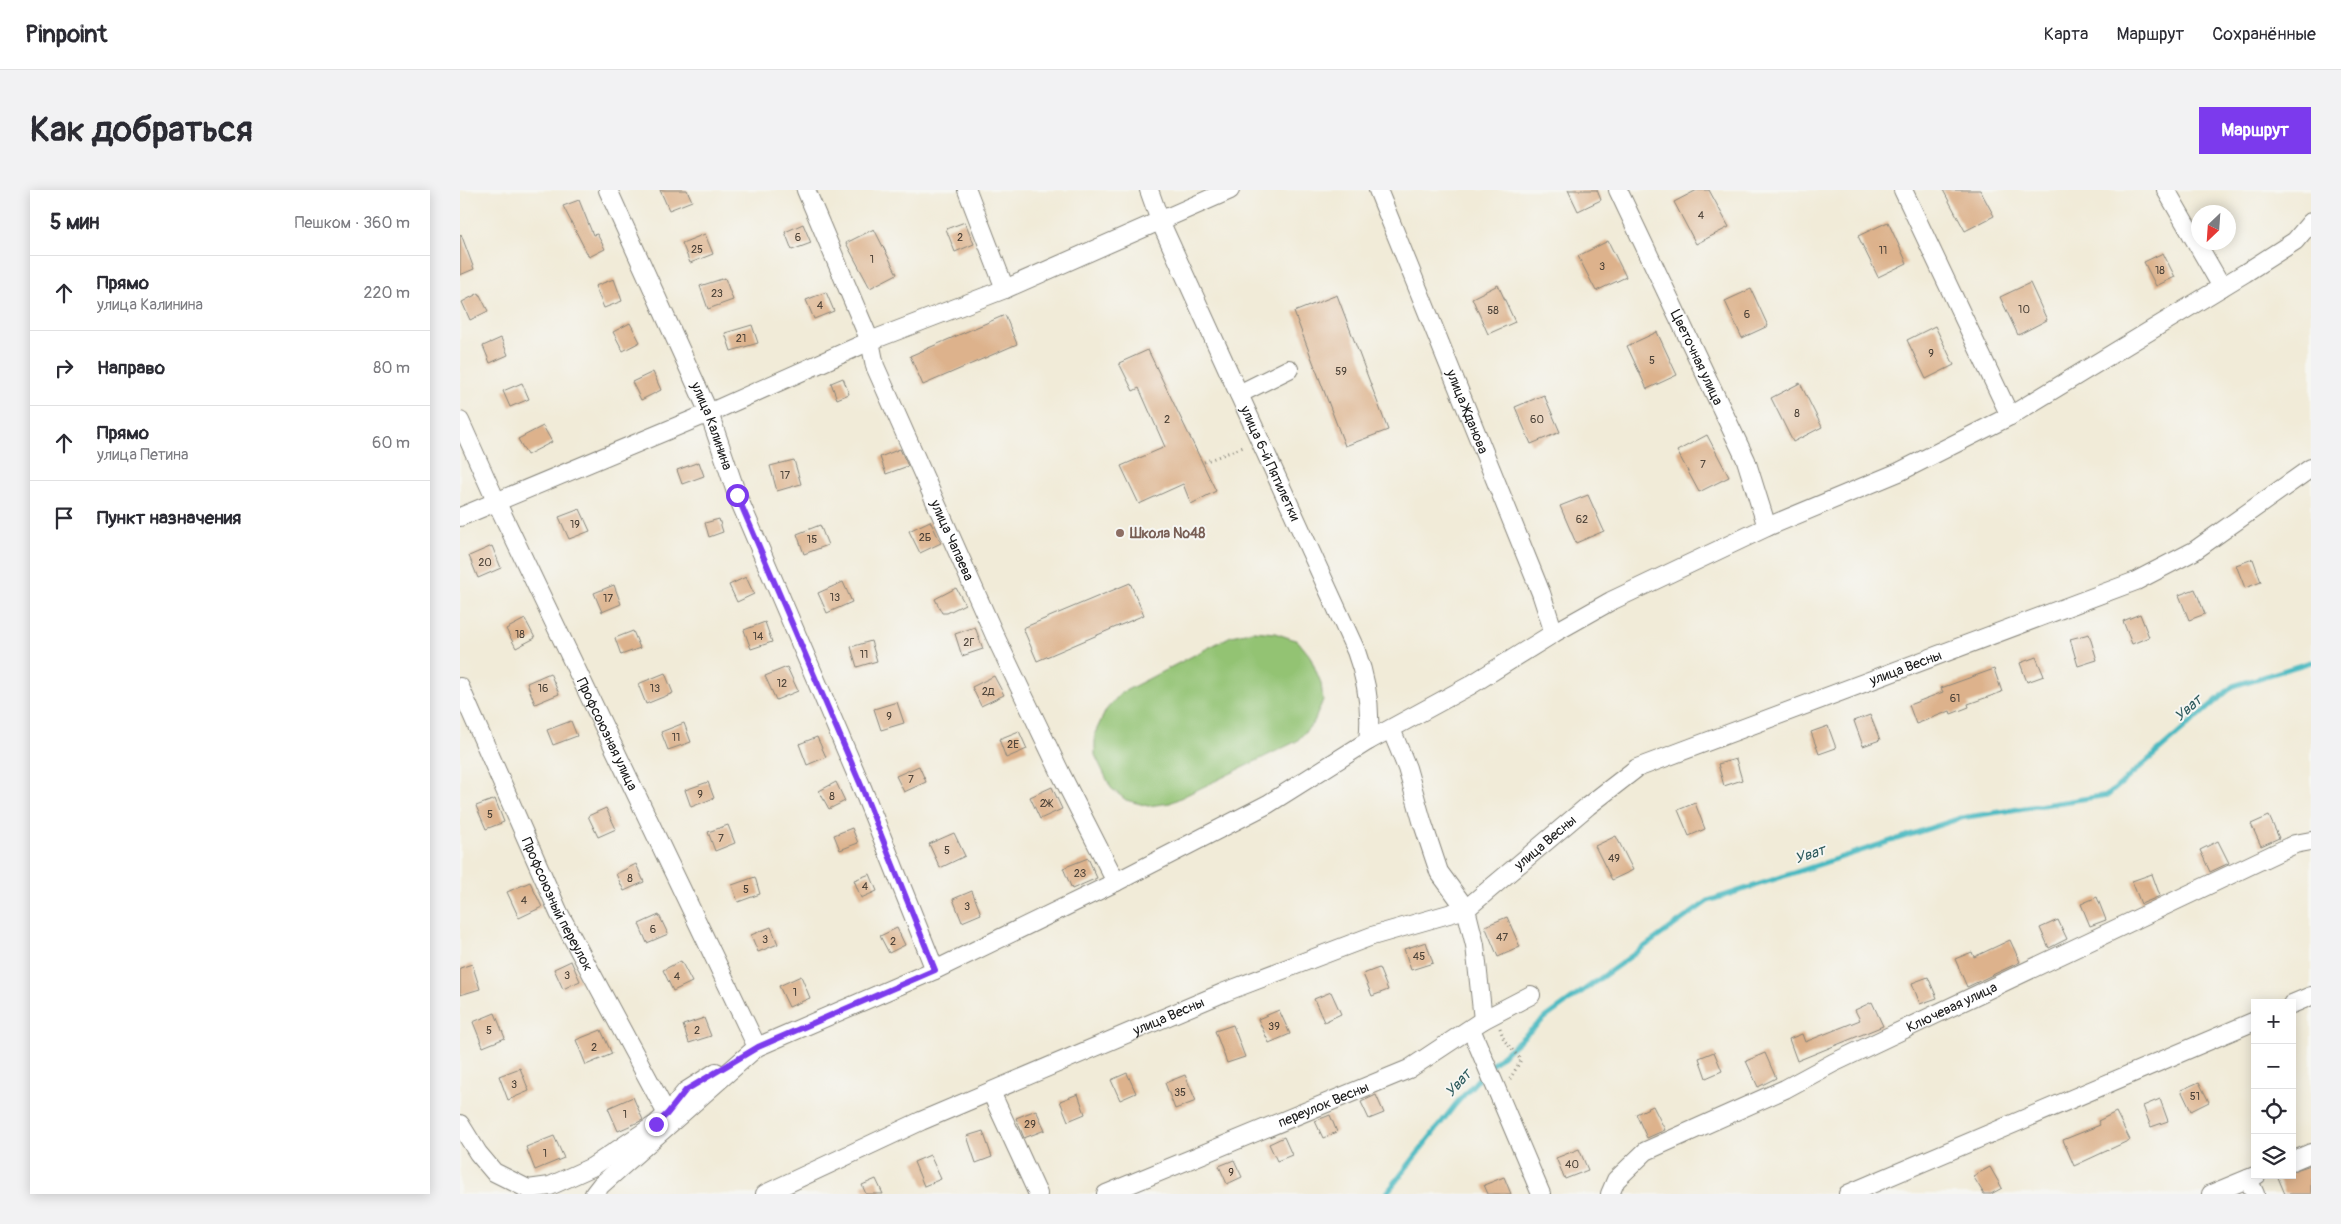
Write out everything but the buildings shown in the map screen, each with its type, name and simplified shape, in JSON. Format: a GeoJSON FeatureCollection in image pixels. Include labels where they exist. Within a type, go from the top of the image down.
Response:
{"type":"FeatureCollection","features":[{"type":"Feature","properties":{"kind":"street","name":"улица Калинина"},"geometry":{"type":"LineString","coordinates":[[608,190],[710,414],[737,495],[863,790],[935,970]]}},
{"type":"Feature","properties":{"kind":"street","name":"улица Чапаева"},"geometry":{"type":"LineString","coordinates":[[806,190],[870,342],[875,366],[995,636],[1061,774],[1116,882]]}},
{"type":"Feature","properties":{"kind":"street"},"geometry":{"type":"LineString","coordinates":[[967,190],[1005,289]]}},
{"type":"Feature","properties":{"kind":"street","name":"улица 6-й Пятилетки"},"geometry":{"type":"LineString","coordinates":[[1149,190],[1160,221],[1239,394],[1253,443],[1356,651],[1365,676],[1370,704],[1368,742]]}},
{"type":"Feature","properties":{"kind":"street"},"geometry":{"type":"LineString","coordinates":[[460,517],[710,414],[870,342],[1005,289],[1094,248],[1230,190]]}},
{"type":"Feature","properties":{"kind":"street","name":"улица Жданова"},"geometry":{"type":"LineString","coordinates":[[1378,190],[1538,583],[1554,633]]}},
{"type":"Feature","properties":{"kind":"street","name":"Цветочная улица"},"geometry":{"type":"LineString","coordinates":[[1618,190],[1746,460],[1767,527]]}},
{"type":"Feature","properties":{"kind":"street"},"geometry":{"type":"LineString","coordinates":[[1903,190],[2010,416]]}},
{"type":"Feature","properties":{"kind":"street"},"geometry":{"type":"LineString","coordinates":[[2166,190],[2222,287]]}},
{"type":"Feature","properties":{"kind":"street"},"geometry":{"type":"LineString","coordinates":[[460,1124],[478,1153],[494,1172],[528,1189],[550,1186],[592,1167],[656,1124],[667,1114],[686,1090],[758,1047],[935,970],[1116,882],[1268,804],[1368,742],[1469,686],[1554,633],[1612,601],[1767,527],[1899,472],[2010,416],[2295,241],[2311,222]]}},
{"type":"Feature","properties":{"kind":"street"},"geometry":{"type":"LineString","coordinates":[[1239,394],[1289,369]]}},
{"type":"Feature","properties":{"kind":"street","name":"Профсоюзная улица"},"geometry":{"type":"LineString","coordinates":[[460,421],[496,502],[758,1047]]}},
{"type":"Feature","properties":{"kind":"street","name":"улица Весны"},"geometry":{"type":"LineString","coordinates":[[765,1194],[921,1121],[1225,992],[1372,936],[1466,909],[1588,806],[1637,768],[2136,580],[2194,551],[2311,468]]}},
{"type":"Feature","properties":{"kind":"street","name":"Профсоюзный переулок"},"geometry":{"type":"LineString","coordinates":[[460,687],[559,913],[667,1114]]}},
{"type":"Feature","properties":{"kind":"street"},"geometry":{"type":"LineString","coordinates":[[1391,729],[1407,768],[1439,872],[1466,909],[1474,945],[1477,1024],[1541,1194]]}},
{"type":"Feature","properties":{"kind":"street","name":"Ключевая улица"},"geometry":{"type":"LineString","coordinates":[[1610,1194],[1616,1180],[1646,1151],[1785,1089],[1833,1063],[2286,848],[2311,841]]}},
{"type":"Feature","properties":{"kind":"street","name":"переулок Весны"},"geometry":{"type":"LineString","coordinates":[[1106,1194],[1409,1070],[1477,1024],[1531,995]]}},
{"type":"Feature","properties":{"kind":"street"},"geometry":{"type":"LineString","coordinates":[[2296,1002],[2311,996]]}},
{"type":"Feature","properties":{"kind":"street"},"geometry":{"type":"LineString","coordinates":[[1848,1194],[2251,1022]]}},
{"type":"Feature","properties":{"kind":"street"},"geometry":{"type":"LineString","coordinates":[[594,1194],[601,1185],[758,1047]]}},
{"type":"Feature","properties":{"kind":"street"},"geometry":{"type":"LineString","coordinates":[[991,1092],[1038,1194]]}},
{"type":"Feature","properties":{"kind":"street"},"geometry":{"type":"LineString","coordinates":[[2296,1159],[2311,1153]]}},
{"type":"Feature","properties":{"kind":"street"},"geometry":{"type":"LineString","coordinates":[[2211,1194],[2253,1183]]}},
{"type":"Feature","properties":{"kind":"path"},"geometry":{"type":"LineString","coordinates":[[1204,462],[1253,443]]}},
{"type":"Feature","properties":{"kind":"path"},"geometry":{"type":"LineString","coordinates":[[1504,1040],[1521,1060]]}},
{"type":"Feature","properties":{"kind":"green space"},"geometry":{"type":"Polygon","coordinates":[[[1254,631],[1275,633],[1298,641],[1310,656],[1321,683],[1323,700],[1314,722],[1297,741],[1170,803],[1148,806],[1126,800],[1111,788],[1095,755],[1095,733],[1106,710],[1121,693],[1231,636],[1254,631]]]}},
{"type":"Feature","properties":{"kind":"waterway","name":"Уват"},"geometry":{"type":"LineString","coordinates":[[1386,1194],[1455,1105],[1489,1067],[1545,1018],[1708,901],[1961,818],[2108,795],[2233,686],[2311,662]]}},
{"type":"Feature","properties":{"kind":"place","name":"Школа №48"},"geometry":{"type":"Point","coordinates":[1120,533]}},
{"type":"Feature","properties":{"kind":"route"},"geometry":{"type":"LineString","coordinates":[[656,1124],[667,1114],[686,1090],[758,1047],[935,970],[863,790],[737,495]]}}]}
